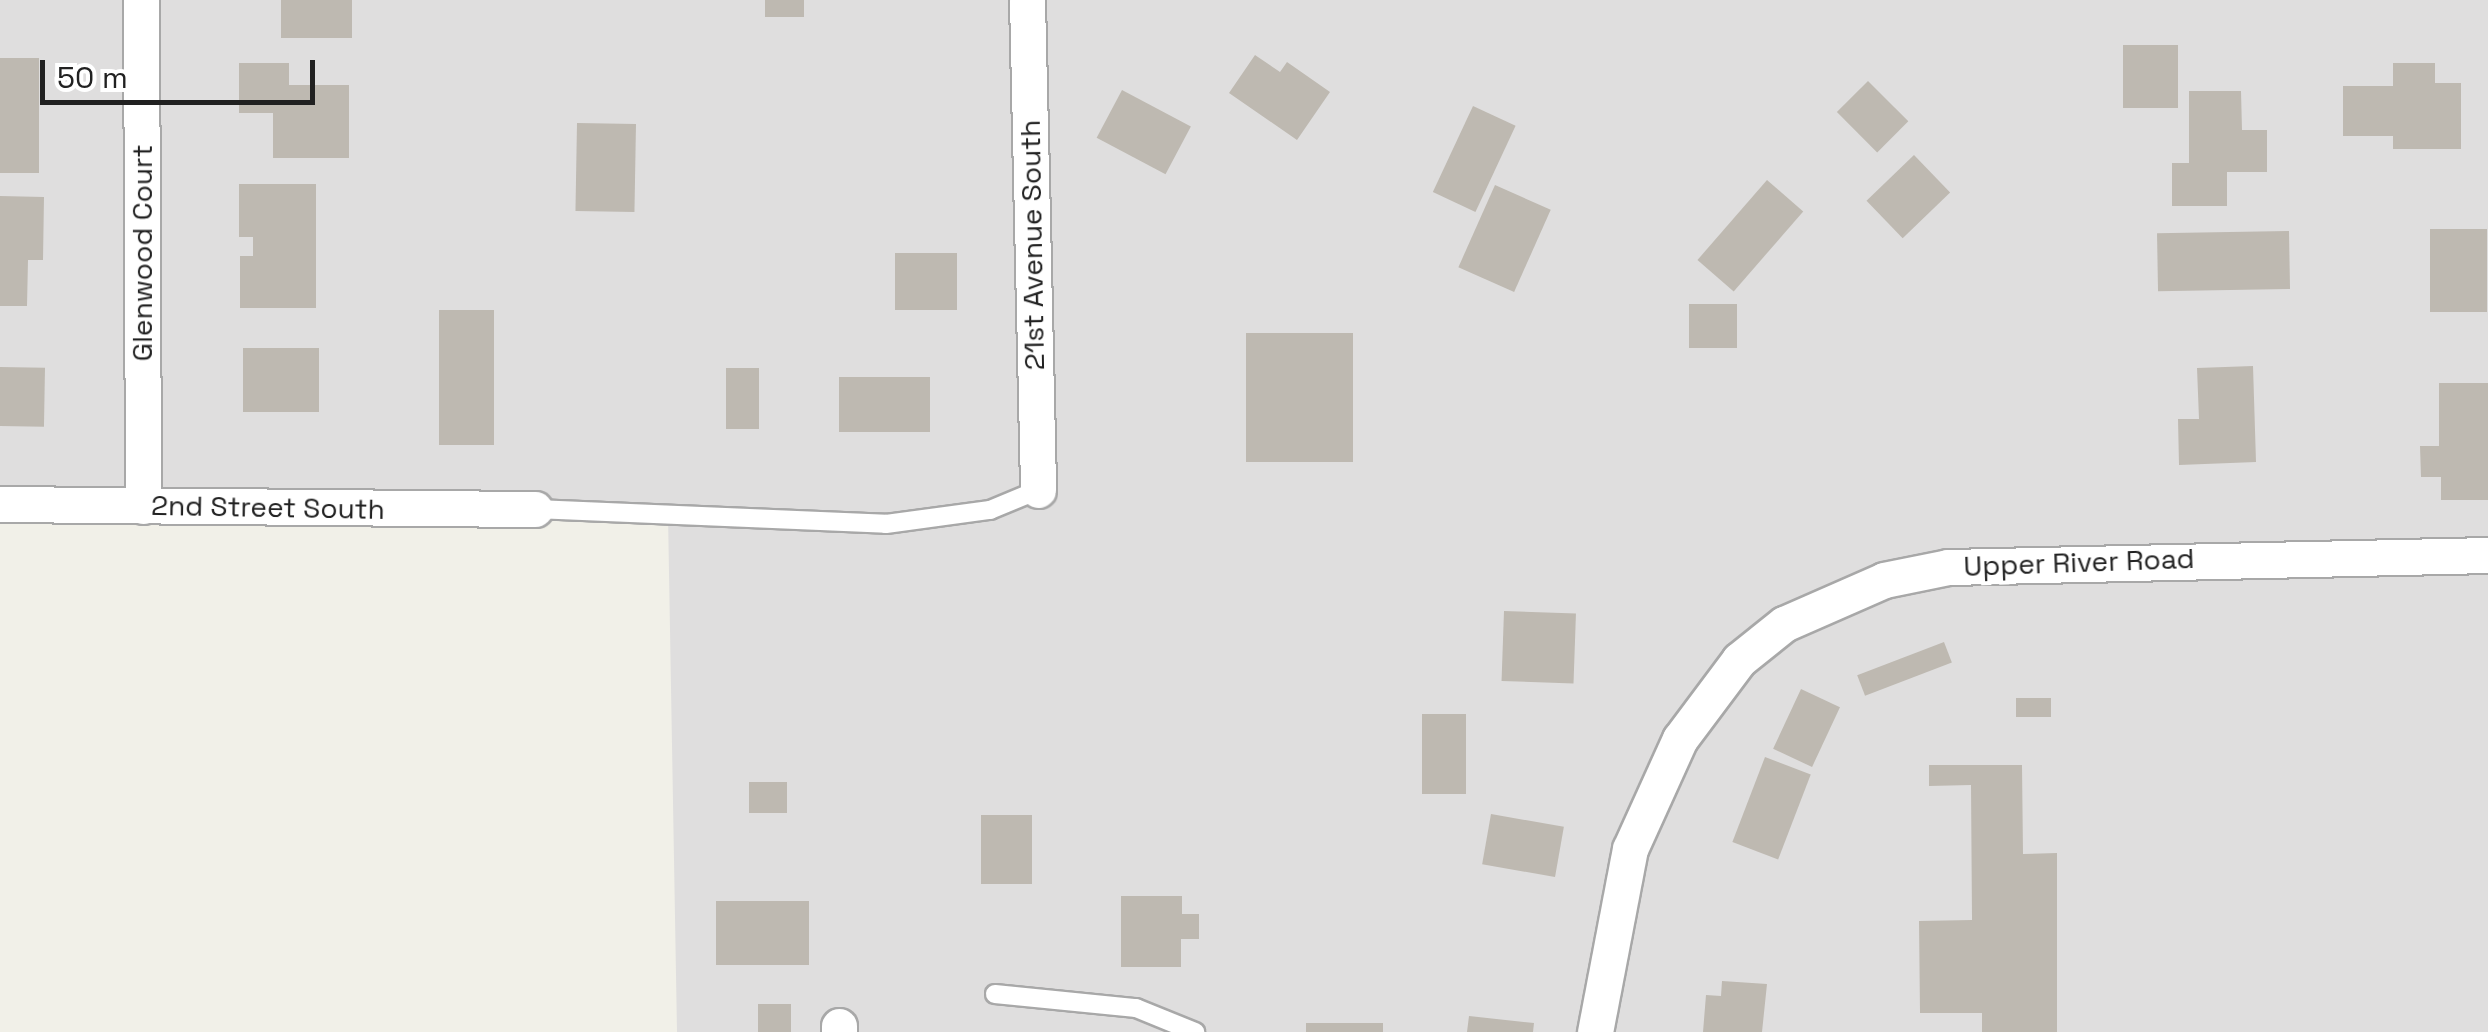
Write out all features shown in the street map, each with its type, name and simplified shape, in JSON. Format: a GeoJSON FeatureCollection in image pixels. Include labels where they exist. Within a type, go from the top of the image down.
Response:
{"type":"FeatureCollection","features":[{"type":"Feature","properties":{"kind":"street","name":"Glenwood Court"},"geometry":{"type":"LineString","coordinates":[[141,0],[143,506]]}},
{"type":"Feature","properties":{"kind":"street","name":"21st Avenue South"},"geometry":{"type":"LineString","coordinates":[[1027,0],[1038,490]]}},
{"type":"Feature","properties":{"kind":"street","name":"2nd Street South"},"geometry":{"type":"LineString","coordinates":[[0,504],[535,509]]}},
{"type":"Feature","properties":{"kind":"street","name":"Upper River Road"},"geometry":{"type":"LineString","coordinates":[[1595,1032],[1630,848],[1680,739],[1739,660],[1784,624],[1884,580],[1948,567],[2488,556]]}},
{"type":"Feature","properties":{"kind":"lane"},"geometry":{"type":"LineString","coordinates":[[535,509],[886,524],[990,510],[1038,490]]}},
{"type":"Feature","properties":{"kind":"lane"},"geometry":{"type":"LineString","coordinates":[[994,994],[1136,1008],[1194,1032]]}},
{"type":"Feature","properties":{"kind":"shaded area"},"geometry":{"type":"Polygon","coordinates":[[[0,0],[2488,0],[2488,1032],[677,1032],[668,515],[0,504],[0,0]]]}},
{"type":"Feature","properties":{"kind":"building"},"geometry":{"type":"Polygon","coordinates":[[[281,0],[352,0],[352,38],[281,38],[281,0]]]}},
{"type":"Feature","properties":{"kind":"building"},"geometry":{"type":"Polygon","coordinates":[[[765,0],[804,0],[804,17],[765,17],[765,0]]]}},
{"type":"Feature","properties":{"kind":"building"},"geometry":{"type":"Polygon","coordinates":[[[2123,45],[2178,45],[2178,108],[2123,108],[2123,45]]]}},
{"type":"Feature","properties":{"kind":"building"},"geometry":{"type":"Polygon","coordinates":[[[1255,55],[1280,72],[1287,62],[1330,92],[1297,140],[1229,93],[1255,55]]]}},
{"type":"Feature","properties":{"kind":"building"},"geometry":{"type":"Polygon","coordinates":[[[0,58],[39,58],[39,173],[0,173],[0,58]]]}},
{"type":"Feature","properties":{"kind":"building"},"geometry":{"type":"Polygon","coordinates":[[[239,63],[289,63],[289,85],[349,85],[349,158],[273,158],[273,113],[239,113],[239,63]]]}},
{"type":"Feature","properties":{"kind":"building"},"geometry":{"type":"Polygon","coordinates":[[[2393,63],[2435,63],[2435,83],[2461,83],[2461,149],[2393,149],[2393,136],[2343,136],[2343,86],[2393,86],[2393,63]]]}},
{"type":"Feature","properties":{"kind":"building"},"geometry":{"type":"Polygon","coordinates":[[[1868,81],[1908,121],[1877,152],[1837,112],[1868,81]]]}},
{"type":"Feature","properties":{"kind":"building"},"geometry":{"type":"Polygon","coordinates":[[[1122,90],[1191,127],[1166,174],[1097,138],[1122,90]]]}},
{"type":"Feature","properties":{"kind":"building"},"geometry":{"type":"Polygon","coordinates":[[[2189,91],[2241,91],[2242,130],[2267,130],[2267,172],[2227,172],[2227,206],[2172,206],[2172,163],[2189,163],[2189,91]]]}},
{"type":"Feature","properties":{"kind":"building"},"geometry":{"type":"Polygon","coordinates":[[[1473,106],[1516,126],[1475,212],[1433,192],[1473,106]]]}},
{"type":"Feature","properties":{"kind":"building"},"geometry":{"type":"Polygon","coordinates":[[[577,123],[636,124],[634,212],[575,211],[577,123]]]}},
{"type":"Feature","properties":{"kind":"building"},"geometry":{"type":"Polygon","coordinates":[[[1914,155],[1950,192],[1903,238],[1867,201],[1914,155]]]}},
{"type":"Feature","properties":{"kind":"building"},"geometry":{"type":"Polygon","coordinates":[[[1767,180],[1803,211],[1734,291],[1697,260],[1767,180]]]}},
{"type":"Feature","properties":{"kind":"building"},"geometry":{"type":"Polygon","coordinates":[[[239,184],[316,184],[316,308],[240,308],[240,256],[253,256],[253,237],[239,237],[239,184]]]}},
{"type":"Feature","properties":{"kind":"building"},"geometry":{"type":"Polygon","coordinates":[[[1495,185],[1551,210],[1514,292],[1458,267],[1495,185]]]}},
{"type":"Feature","properties":{"kind":"building"},"geometry":{"type":"Polygon","coordinates":[[[0,196],[44,197],[43,260],[28,260],[27,306],[0,306],[0,196]]]}},
{"type":"Feature","properties":{"kind":"building"},"geometry":{"type":"Polygon","coordinates":[[[2430,229],[2487,229],[2487,312],[2430,312],[2430,229]]]}},
{"type":"Feature","properties":{"kind":"building"},"geometry":{"type":"Polygon","coordinates":[[[2289,231],[2290,289],[2158,291],[2157,233],[2289,231]]]}},
{"type":"Feature","properties":{"kind":"building"},"geometry":{"type":"Polygon","coordinates":[[[895,253],[957,253],[957,310],[895,310],[895,253]]]}},
{"type":"Feature","properties":{"kind":"building"},"geometry":{"type":"Polygon","coordinates":[[[1689,304],[1737,304],[1737,348],[1689,348],[1689,304]]]}},
{"type":"Feature","properties":{"kind":"building"},"geometry":{"type":"Polygon","coordinates":[[[439,310],[494,310],[494,445],[439,445],[439,310]]]}},
{"type":"Feature","properties":{"kind":"building"},"geometry":{"type":"Polygon","coordinates":[[[1246,333],[1353,333],[1353,462],[1246,462],[1246,333]]]}},
{"type":"Feature","properties":{"kind":"building"},"geometry":{"type":"Polygon","coordinates":[[[243,348],[319,348],[319,412],[243,412],[243,348]]]}},
{"type":"Feature","properties":{"kind":"building"},"geometry":{"type":"Polygon","coordinates":[[[2253,366],[2256,462],[2179,465],[2178,419],[2199,419],[2197,368],[2253,366]]]}},
{"type":"Feature","properties":{"kind":"building"},"geometry":{"type":"Polygon","coordinates":[[[0,367],[45,368],[44,427],[0,426],[0,367]]]}},
{"type":"Feature","properties":{"kind":"building"},"geometry":{"type":"Polygon","coordinates":[[[726,368],[759,368],[759,429],[726,429],[726,368]]]}},
{"type":"Feature","properties":{"kind":"building"},"geometry":{"type":"Polygon","coordinates":[[[839,377],[930,377],[930,432],[839,432],[839,377]]]}},
{"type":"Feature","properties":{"kind":"building"},"geometry":{"type":"Polygon","coordinates":[[[2439,383],[2488,383],[2488,500],[2441,500],[2441,477],[2421,477],[2420,446],[2439,446],[2439,383]]]}},
{"type":"Feature","properties":{"kind":"building"},"geometry":{"type":"Polygon","coordinates":[[[1504,611],[1576,614],[1574,683],[1502,681],[1504,611]]]}},
{"type":"Feature","properties":{"kind":"building"},"geometry":{"type":"Polygon","coordinates":[[[1944,642],[1952,663],[1865,696],[1857,675],[1944,642]]]}},
{"type":"Feature","properties":{"kind":"building"},"geometry":{"type":"Polygon","coordinates":[[[1801,689],[1840,707],[1812,767],[1773,749],[1801,689]]]}},
{"type":"Feature","properties":{"kind":"building"},"geometry":{"type":"Polygon","coordinates":[[[2016,698],[2051,698],[2051,717],[2016,717],[2016,698]]]}},
{"type":"Feature","properties":{"kind":"building"},"geometry":{"type":"Polygon","coordinates":[[[1422,714],[1466,714],[1466,794],[1422,794],[1422,714]]]}},
{"type":"Feature","properties":{"kind":"building"},"geometry":{"type":"Polygon","coordinates":[[[1765,757],[1811,775],[1778,860],[1732,842],[1765,757]]]}},
{"type":"Feature","properties":{"kind":"building"},"geometry":{"type":"Polygon","coordinates":[[[1929,765],[2022,765],[2023,854],[2057,853],[2057,1032],[1982,1032],[1982,1013],[1920,1013],[1919,921],[1972,920],[1971,785],[1929,786],[1929,765]]]}},
{"type":"Feature","properties":{"kind":"building"},"geometry":{"type":"Polygon","coordinates":[[[749,782],[787,782],[787,813],[749,813],[749,782]]]}},
{"type":"Feature","properties":{"kind":"building"},"geometry":{"type":"Polygon","coordinates":[[[1491,814],[1564,827],[1555,877],[1482,864],[1491,814]]]}},
{"type":"Feature","properties":{"kind":"building"},"geometry":{"type":"Polygon","coordinates":[[[981,815],[1032,815],[1032,884],[981,884],[981,815]]]}},
{"type":"Feature","properties":{"kind":"building"},"geometry":{"type":"Polygon","coordinates":[[[1121,896],[1182,896],[1182,914],[1199,914],[1199,939],[1181,939],[1181,967],[1121,967],[1121,896]]]}},
{"type":"Feature","properties":{"kind":"building"},"geometry":{"type":"Polygon","coordinates":[[[716,901],[809,901],[809,965],[716,965],[716,901]]]}},
{"type":"Feature","properties":{"kind":"building"},"geometry":{"type":"Polygon","coordinates":[[[1722,981],[1767,984],[1762,1032],[1703,1032],[1706,995],[1721,996],[1722,981]]]}},
{"type":"Feature","properties":{"kind":"building"},"geometry":{"type":"Polygon","coordinates":[[[758,1004],[791,1004],[791,1032],[758,1032],[758,1004]]]}},
{"type":"Feature","properties":{"kind":"building"},"geometry":{"type":"Polygon","coordinates":[[[1469,1016],[1534,1023],[1533,1032],[1467,1032],[1469,1016]]]}},
{"type":"Feature","properties":{"kind":"building"},"geometry":{"type":"Polygon","coordinates":[[[1306,1023],[1383,1023],[1383,1032],[1306,1032],[1306,1023]]]}}]}
